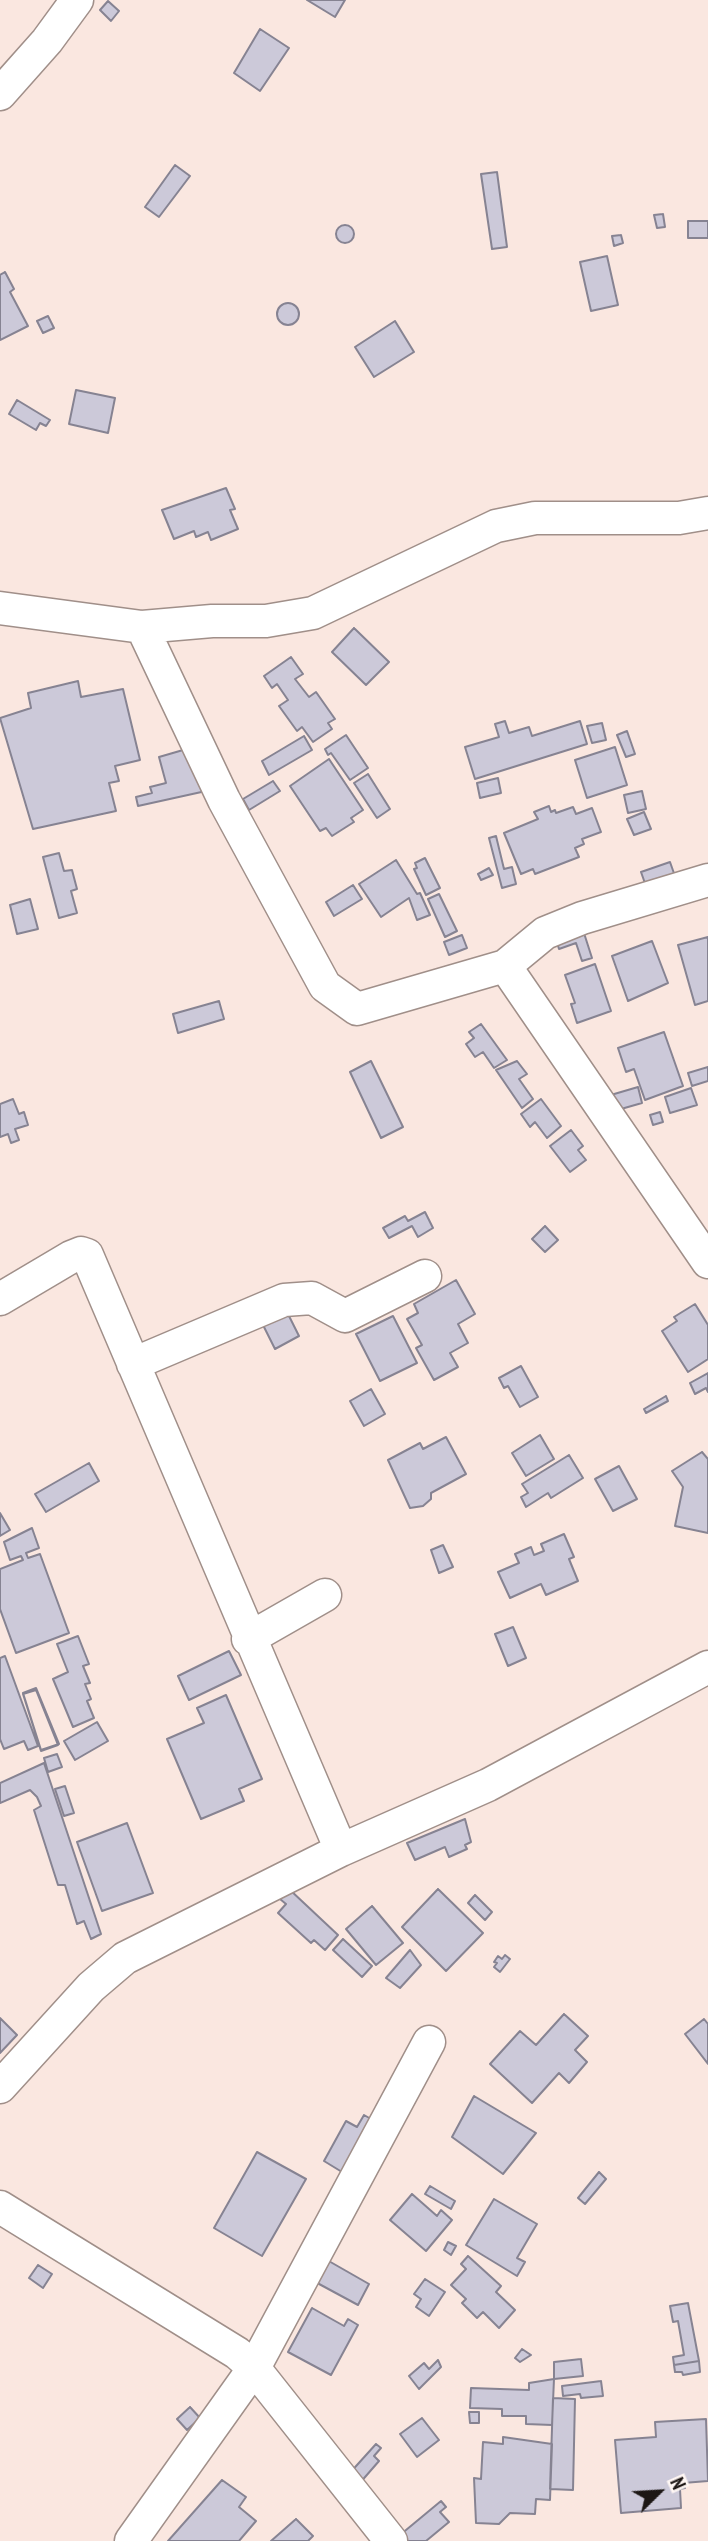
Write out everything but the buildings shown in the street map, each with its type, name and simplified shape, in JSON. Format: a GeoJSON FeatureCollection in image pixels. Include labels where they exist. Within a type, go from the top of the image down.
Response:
{"type":"FeatureCollection","features":[{"type":"Feature","properties":{"kind":"street"},"geometry":{"type":"LineString","coordinates":[[0,94],[47,41],[77,0]]}},
{"type":"Feature","properties":{"kind":"street"},"geometry":{"type":"LineString","coordinates":[[0,608],[142,627],[212,621],[266,621],[313,613],[496,526],[535,518],[679,518],[708,513]]}},
{"type":"Feature","properties":{"kind":"street"},"geometry":{"type":"LineString","coordinates":[[142,627],[224,800],[325,986],[357,1009],[505,966],[545,933],[582,918],[708,880]]}},
{"type":"Feature","properties":{"kind":"street"},"geometry":{"type":"LineString","coordinates":[[505,966],[708,1262]]}},
{"type":"Feature","properties":{"kind":"street"},"geometry":{"type":"LineString","coordinates":[[0,1299],[71,1257],[81,1253],[87,1255],[248,1639],[341,1850]]}},
{"type":"Feature","properties":{"kind":"street"},"geometry":{"type":"LineString","coordinates":[[133,1364],[284,1300],[312,1298],[345,1316],[425,1276]]}},
{"type":"Feature","properties":{"kind":"street"},"geometry":{"type":"LineString","coordinates":[[248,1639],[325,1595]]}},
{"type":"Feature","properties":{"kind":"street"},"geometry":{"type":"LineString","coordinates":[[0,2087],[91,1987],[125,1958],[341,1850],[488,1785],[708,1668]]}},
{"type":"Feature","properties":{"kind":"street"},"geometry":{"type":"LineString","coordinates":[[131,2541],[254,2368],[429,2042]]}},
{"type":"Feature","properties":{"kind":"street"},"geometry":{"type":"LineString","coordinates":[[0,2207],[237,2353],[254,2368],[391,2541]]}}]}
